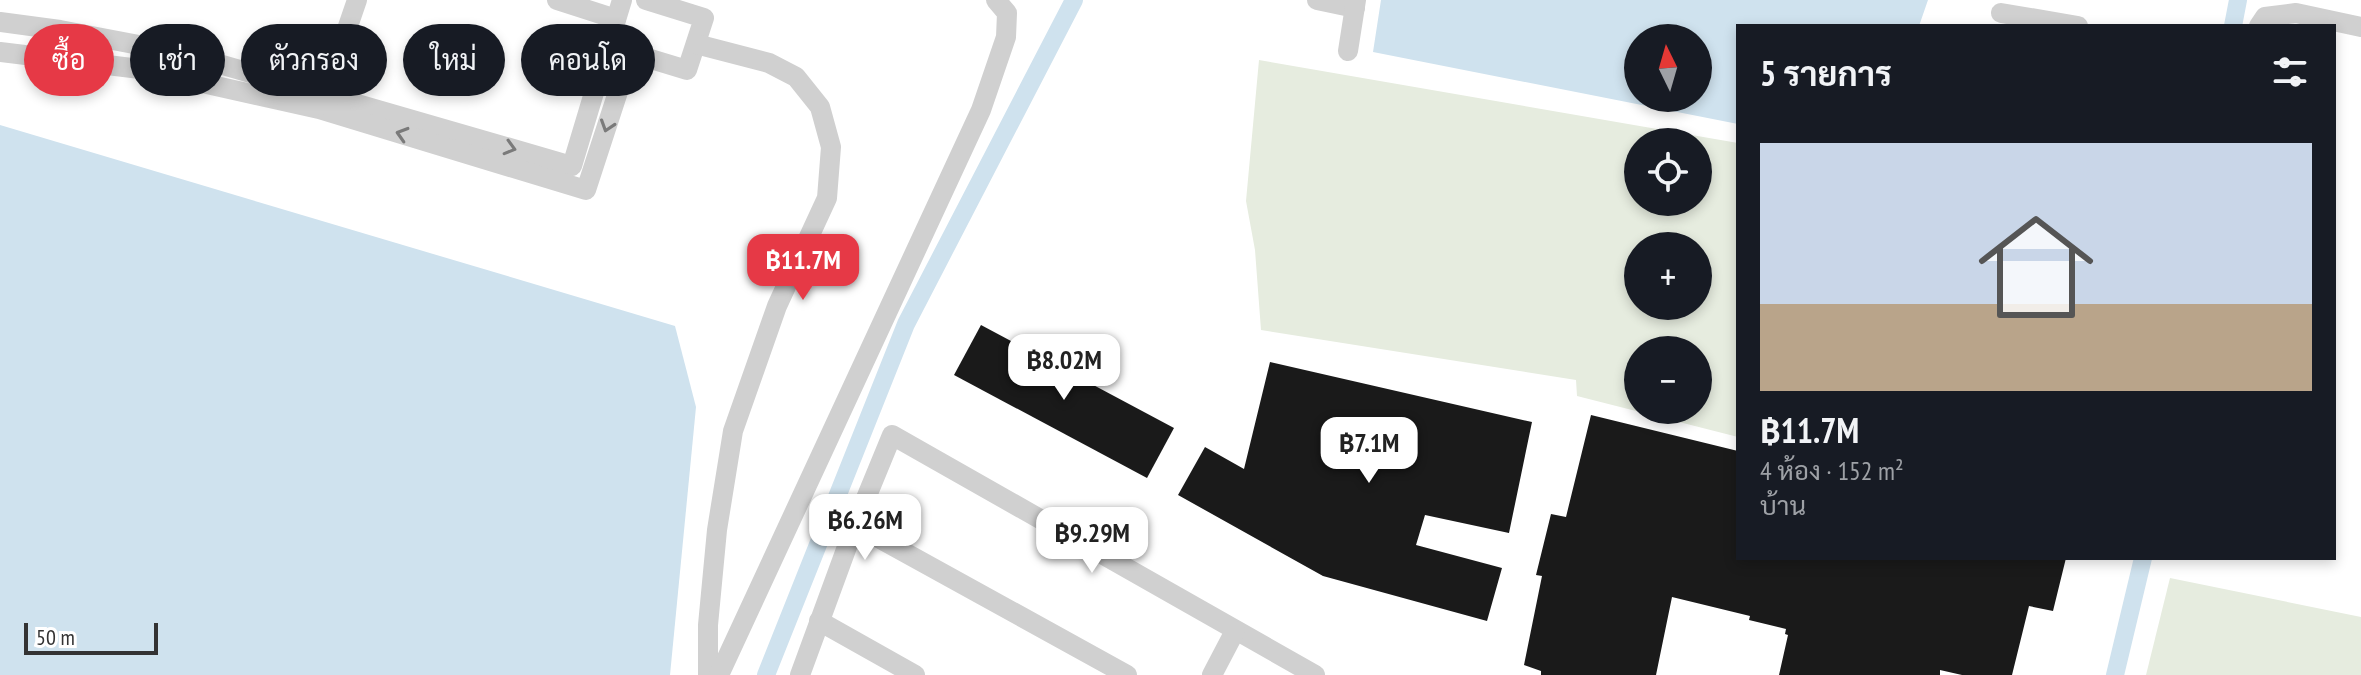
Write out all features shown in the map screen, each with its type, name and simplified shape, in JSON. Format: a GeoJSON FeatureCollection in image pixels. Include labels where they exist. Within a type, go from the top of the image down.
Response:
{"type":"FeatureCollection","features":[{"type":"Feature","properties":{"kind":"street"},"geometry":{"type":"LineString","coordinates":[[322,102],[357,0]]}},
{"type":"Feature","properties":{"kind":"street"},"geometry":{"type":"LineString","coordinates":[[557,0],[619,9]]}},
{"type":"Feature","properties":{"kind":"street"},"geometry":{"type":"LineString","coordinates":[[646,0],[704,18],[687,70],[655,60]]}},
{"type":"Feature","properties":{"kind":"street"},"geometry":{"type":"LineString","coordinates":[[719,675],[981,110],[1006,37],[1007,13],[996,0]]}},
{"type":"Feature","properties":{"kind":"street"},"geometry":{"type":"LineString","coordinates":[[1317,0],[1356,4],[1348,51]]}},
{"type":"Feature","properties":{"kind":"street"},"geometry":{"type":"LineString","coordinates":[[2001,13],[2066,24]]}},
{"type":"Feature","properties":{"kind":"street"},"geometry":{"type":"LineString","coordinates":[[2260,24],[2265,17],[2296,13],[2361,27]]}},
{"type":"Feature","properties":{"kind":"street"},"geometry":{"type":"LineString","coordinates":[[0,22],[181,53],[322,102],[557,172],[586,190],[617,96]]}},
{"type":"Feature","properties":{"kind":"street"},"geometry":{"type":"LineString","coordinates":[[696,44],[769,63],[796,77],[820,107],[831,147],[827,198],[777,306],[733,431],[717,530],[708,625],[708,675]]}},
{"type":"Feature","properties":{"kind":"street"},"geometry":{"type":"LineString","coordinates":[[0,52],[140,69],[322,102]]}},
{"type":"Feature","properties":{"kind":"street"},"geometry":{"type":"LineString","coordinates":[[557,172],[572,166],[593,96]]}},
{"type":"Feature","properties":{"kind":"street"},"geometry":{"type":"LineString","coordinates":[[800,675],[892,435],[1315,675]]}},
{"type":"Feature","properties":{"kind":"street"},"geometry":{"type":"LineString","coordinates":[[855,525],[1127,675]]}},
{"type":"Feature","properties":{"kind":"street"},"geometry":{"type":"LineString","coordinates":[[819,621],[915,675]]}},
{"type":"Feature","properties":{"kind":"street"},"geometry":{"type":"LineString","coordinates":[[1212,675],[1235,631]]}},
{"type":"Feature","properties":{"kind":"shaded area"},"geometry":{"type":"Polygon","coordinates":[[[1259,60],[1651,128],[1624,128],[1624,216],[1712,216],[1712,138],[1736,143],[1736,436],[1687,424],[1712,424],[1712,336],[1624,336],[1624,408],[1577,396],[1576,380],[1261,330],[1255,250],[1246,201],[1259,60]]]}},
{"type":"Feature","properties":{"kind":"shaded area"},"geometry":{"type":"Polygon","coordinates":[[[2170,578],[2361,617],[2361,675],[2146,675],[2170,578]]]}},
{"type":"Feature","properties":{"kind":"water"},"geometry":{"type":"Polygon","coordinates":[[[1381,0],[1928,0],[1920,24],[1736,24],[1736,124],[1677,112],[1712,112],[1712,24],[1624,24],[1624,102],[1373,52],[1381,0]]]}},
{"type":"Feature","properties":{"kind":"water"},"geometry":{"type":"Polygon","coordinates":[[[0,125],[675,326],[696,407],[670,675],[0,675],[0,125]]]}},
{"type":"Feature","properties":{"kind":"building"},"geometry":{"type":"Polygon","coordinates":[[[981,325],[1174,428],[1147,478],[954,375],[981,325]]]}},
{"type":"Feature","properties":{"kind":"building"},"geometry":{"type":"Polygon","coordinates":[[[1270,362],[1532,422],[1509,533],[1425,515],[1416,545],[1502,568],[1487,621],[1323,576],[1178,495],[1205,447],[1244,469],[1270,362]]]}},
{"type":"Feature","properties":{"kind":"building"},"geometry":{"type":"Polygon","coordinates":[[[1591,415],[1736,451],[1736,560],[2066,560],[2053,611],[2029,606],[2012,675],[1962,675],[1940,670],[1940,675],[1779,675],[1788,635],[1785,634],[1786,629],[1749,620],[1750,616],[1672,597],[1656,675],[1541,675],[1541,671],[1524,665],[1542,576],[1536,575],[1551,514],[1566,517],[1591,415]]]}},
{"type":"Feature","properties":{"kind":"waterway"},"geometry":{"type":"LineString","coordinates":[[766,675],[906,324],[1074,0]]}},
{"type":"Feature","properties":{"kind":"waterway"},"geometry":{"type":"LineString","coordinates":[[2233,24],[2238,0]]}},
{"type":"Feature","properties":{"kind":"waterway"},"geometry":{"type":"LineString","coordinates":[[2115,675],[2143,560]]}}]}
